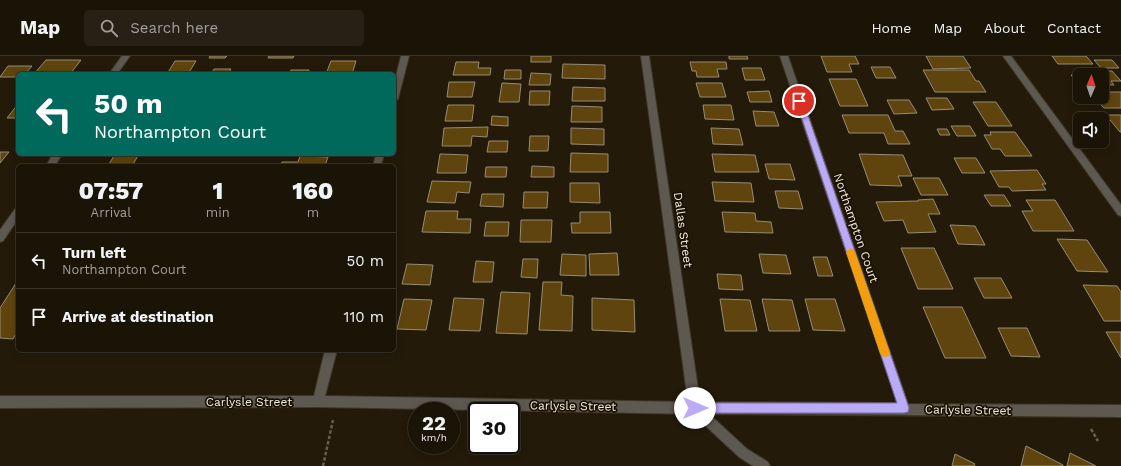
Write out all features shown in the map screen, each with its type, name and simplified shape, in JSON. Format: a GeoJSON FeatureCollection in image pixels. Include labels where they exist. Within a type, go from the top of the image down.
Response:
{"type":"FeatureCollection","features":[{"type":"Feature","properties":{"kind":"street"},"geometry":{"type":"LineString","coordinates":[[114,72],[126,56]]}},
{"type":"Feature","properties":{"kind":"street"},"geometry":{"type":"LineString","coordinates":[[396,91],[405,56]]}},
{"type":"Feature","properties":{"kind":"street","name":"Dallas Street"},"geometry":{"type":"LineString","coordinates":[[645,56],[695,408]]}},
{"type":"Feature","properties":{"kind":"street","name":"Northampton Court"},"geometry":{"type":"LineString","coordinates":[[784,56],[904,408]]}},
{"type":"Feature","properties":{"kind":"street"},"geometry":{"type":"LineString","coordinates":[[1007,56],[1121,212]]}},
{"type":"Feature","properties":{"kind":"street"},"geometry":{"type":"LineString","coordinates":[[0,238],[16,215]]}},
{"type":"Feature","properties":{"kind":"street"},"geometry":{"type":"LineString","coordinates":[[318,401],[330,352]]}},
{"type":"Feature","properties":{"kind":"street","name":"Carlysle Street"},"geometry":{"type":"LineString","coordinates":[[0,402],[318,401],[695,408],[1121,410]]}},
{"type":"Feature","properties":{"kind":"street"},"geometry":{"type":"LineString","coordinates":[[695,408],[743,453],[764,466]]}},
{"type":"Feature","properties":{"kind":"path"},"geometry":{"type":"LineString","coordinates":[[323,466],[333,420]]}},
{"type":"Feature","properties":{"kind":"path"},"geometry":{"type":"LineString","coordinates":[[1091,429],[1098,441]]}},
{"type":"Feature","properties":{"kind":"building"},"geometry":{"type":"Polygon","coordinates":[[[210,56],[227,56],[225,58],[209,58],[210,56]]]}},
{"type":"Feature","properties":{"kind":"building"},"geometry":{"type":"Polygon","coordinates":[[[269,56],[294,56],[293,58],[268,58],[269,56]]]}},
{"type":"Feature","properties":{"kind":"building"},"geometry":{"type":"Polygon","coordinates":[[[531,56],[551,56],[551,62],[531,62],[531,56]]]}},
{"type":"Feature","properties":{"kind":"building"},"geometry":{"type":"Polygon","coordinates":[[[729,56],[747,56],[748,59],[729,59],[729,56]]]}},
{"type":"Feature","properties":{"kind":"building"},"geometry":{"type":"Polygon","coordinates":[[[821,56],[855,56],[859,64],[849,64],[852,72],[827,72],[821,56]]]}},
{"type":"Feature","properties":{"kind":"building"},"geometry":{"type":"Polygon","coordinates":[[[926,56],[963,56],[971,68],[933,69],[926,56]]]}},
{"type":"Feature","properties":{"kind":"building"},"geometry":{"type":"Polygon","coordinates":[[[1052,56],[1086,56],[1093,64],[1058,64],[1052,56]]]}},
{"type":"Feature","properties":{"kind":"building"},"geometry":{"type":"Polygon","coordinates":[[[46,60],[81,60],[72,72],[36,72],[46,60]]]}},
{"type":"Feature","properties":{"kind":"building"},"geometry":{"type":"Polygon","coordinates":[[[1094,60],[1112,60],[1119,68],[1109,68],[1101,68],[1094,60]]]}},
{"type":"Feature","properties":{"kind":"building"},"geometry":{"type":"Polygon","coordinates":[[[175,61],[196,61],[189,72],[168,72],[175,61]]]}},
{"type":"Feature","properties":{"kind":"building"},"geometry":{"type":"Polygon","coordinates":[[[331,61],[356,61],[353,72],[327,72],[331,61]]]}},
{"type":"Feature","properties":{"kind":"building"},"geometry":{"type":"Polygon","coordinates":[[[456,62],[479,62],[478,68],[491,68],[490,75],[453,75],[456,62]]]}},
{"type":"Feature","properties":{"kind":"building"},"geometry":{"type":"Polygon","coordinates":[[[690,62],[726,62],[727,69],[717,69],[719,77],[697,77],[696,71],[692,71],[690,62]]]}},
{"type":"Feature","properties":{"kind":"building"},"geometry":{"type":"Polygon","coordinates":[[[563,64],[605,65],[605,79],[562,78],[563,64]]]}},
{"type":"Feature","properties":{"kind":"building"},"geometry":{"type":"Polygon","coordinates":[[[8,66],[32,66],[27,72],[16,72],[16,77],[0,77],[8,66]]]}},
{"type":"Feature","properties":{"kind":"building"},"geometry":{"type":"Polygon","coordinates":[[[871,67],[890,67],[896,78],[876,78],[871,67]]]}},
{"type":"Feature","properties":{"kind":"building"},"geometry":{"type":"Polygon","coordinates":[[[742,68],[761,68],[765,80],[745,80],[742,68]]]}},
{"type":"Feature","properties":{"kind":"building"},"geometry":{"type":"Polygon","coordinates":[[[214,69],[231,69],[229,72],[212,72],[214,69]]]}},
{"type":"Feature","properties":{"kind":"building"},"geometry":{"type":"Polygon","coordinates":[[[291,70],[309,70],[308,72],[290,72],[291,70]]]}},
{"type":"Feature","properties":{"kind":"building"},"geometry":{"type":"Polygon","coordinates":[[[505,70],[521,70],[521,79],[504,79],[505,70]]]}},
{"type":"Feature","properties":{"kind":"building"},"geometry":{"type":"Polygon","coordinates":[[[923,70],[969,70],[986,92],[935,92],[923,70]]]}},
{"type":"Feature","properties":{"kind":"building"},"geometry":{"type":"Polygon","coordinates":[[[1109,71],[1112,71],[1121,81],[1111,81],[1114,85],[1109,85],[1109,71]]]}},
{"type":"Feature","properties":{"kind":"building"},"geometry":{"type":"Polygon","coordinates":[[[531,73],[551,74],[550,85],[529,85],[531,73]]]}},
{"type":"Feature","properties":{"kind":"building"},"geometry":{"type":"Polygon","coordinates":[[[829,79],[856,79],[868,106],[840,106],[829,79]]]}},
{"type":"Feature","properties":{"kind":"building"},"geometry":{"type":"Polygon","coordinates":[[[449,82],[475,82],[472,97],[447,97],[449,82]]]}},
{"type":"Feature","properties":{"kind":"building"},"geometry":{"type":"Polygon","coordinates":[[[502,83],[521,84],[519,102],[499,102],[502,83]]]}},
{"type":"Feature","properties":{"kind":"building"},"geometry":{"type":"Polygon","coordinates":[[[696,83],[722,83],[726,97],[700,97],[696,83]]]}},
{"type":"Feature","properties":{"kind":"building"},"geometry":{"type":"Polygon","coordinates":[[[573,87],[605,88],[605,101],[572,101],[573,87]]]}},
{"type":"Feature","properties":{"kind":"building"},"geometry":{"type":"Polygon","coordinates":[[[530,91],[550,91],[549,105],[529,105],[530,91]]]}},
{"type":"Feature","properties":{"kind":"building"},"geometry":{"type":"Polygon","coordinates":[[[769,91],[772,102],[750,102],[747,92],[769,91]]]}},
{"type":"Feature","properties":{"kind":"building"},"geometry":{"type":"Polygon","coordinates":[[[1109,92],[1121,92],[1121,108],[1104,108],[1100,104],[1109,104],[1109,92]]]}},
{"type":"Feature","properties":{"kind":"building"},"geometry":{"type":"Polygon","coordinates":[[[926,98],[947,98],[954,109],[932,110],[926,98]]]}},
{"type":"Feature","properties":{"kind":"building"},"geometry":{"type":"Polygon","coordinates":[[[887,100],[909,100],[917,113],[894,114],[887,100]]]}},
{"type":"Feature","properties":{"kind":"building"},"geometry":{"type":"Polygon","coordinates":[[[973,102],[996,102],[1012,126],[988,126],[973,102]]]}},
{"type":"Feature","properties":{"kind":"building"},"geometry":{"type":"Polygon","coordinates":[[[448,105],[474,105],[472,121],[445,121],[448,105]]]}},
{"type":"Feature","properties":{"kind":"building"},"geometry":{"type":"Polygon","coordinates":[[[703,105],[731,105],[734,120],[705,119],[703,105]]]}},
{"type":"Feature","properties":{"kind":"building"},"geometry":{"type":"Polygon","coordinates":[[[572,106],[602,107],[602,122],[571,122],[572,106]]]}},
{"type":"Feature","properties":{"kind":"building"},"geometry":{"type":"Polygon","coordinates":[[[16,107],[16,118],[7,118],[16,107]]]}},
{"type":"Feature","properties":{"kind":"building"},"geometry":{"type":"Polygon","coordinates":[[[753,111],[774,112],[779,126],[756,126],[753,111]]]}},
{"type":"Feature","properties":{"kind":"building"},"geometry":{"type":"Polygon","coordinates":[[[842,115],[888,115],[895,131],[903,131],[910,144],[888,144],[884,133],[849,133],[842,115]]]}},
{"type":"Feature","properties":{"kind":"building"},"geometry":{"type":"Polygon","coordinates":[[[1109,115],[1121,115],[1120,132],[1109,119],[1109,115]]]}},
{"type":"Feature","properties":{"kind":"building"},"geometry":{"type":"Polygon","coordinates":[[[492,116],[508,117],[508,126],[491,125],[492,116]]]}},
{"type":"Feature","properties":{"kind":"building"},"geometry":{"type":"Polygon","coordinates":[[[951,126],[970,126],[976,136],[957,136],[951,126]]]}},
{"type":"Feature","properties":{"kind":"building"},"geometry":{"type":"Polygon","coordinates":[[[488,127],[487,137],[472,136],[471,146],[442,146],[444,128],[488,127]]]}},
{"type":"Feature","properties":{"kind":"building"},"geometry":{"type":"Polygon","coordinates":[[[571,128],[604,129],[604,145],[571,144],[571,128]]]}},
{"type":"Feature","properties":{"kind":"building"},"geometry":{"type":"Polygon","coordinates":[[[711,128],[739,129],[743,145],[713,144],[711,128]]]}},
{"type":"Feature","properties":{"kind":"building"},"geometry":{"type":"Polygon","coordinates":[[[937,129],[947,129],[950,135],[940,135],[937,129]]]}},
{"type":"Feature","properties":{"kind":"building"},"geometry":{"type":"Polygon","coordinates":[[[990,132],[1015,132],[1032,156],[1005,156],[1000,149],[992,149],[984,135],[991,135],[990,132]]]}},
{"type":"Feature","properties":{"kind":"building"},"geometry":{"type":"Polygon","coordinates":[[[530,136],[549,136],[548,151],[529,151],[530,136]]]}},
{"type":"Feature","properties":{"kind":"building"},"geometry":{"type":"Polygon","coordinates":[[[489,141],[508,141],[507,152],[487,152],[489,141]]]}},
{"type":"Feature","properties":{"kind":"building"},"geometry":{"type":"Polygon","coordinates":[[[0,152],[9,152],[0,163],[0,152]]]}},
{"type":"Feature","properties":{"kind":"building"},"geometry":{"type":"Polygon","coordinates":[[[571,153],[608,154],[608,172],[570,172],[571,153]]]}},
{"type":"Feature","properties":{"kind":"building"},"geometry":{"type":"Polygon","coordinates":[[[440,154],[468,155],[466,173],[437,173],[440,154]]]}},
{"type":"Feature","properties":{"kind":"building"},"geometry":{"type":"Polygon","coordinates":[[[712,154],[755,155],[759,172],[715,172],[712,154]]]}},
{"type":"Feature","properties":{"kind":"building"},"geometry":{"type":"Polygon","coordinates":[[[859,154],[903,155],[912,176],[898,176],[902,186],[870,185],[859,154]]]}},
{"type":"Feature","properties":{"kind":"building"},"geometry":{"type":"Polygon","coordinates":[[[114,156],[138,156],[133,164],[109,164],[114,156]]]}},
{"type":"Feature","properties":{"kind":"building"},"geometry":{"type":"Polygon","coordinates":[[[300,156],[328,157],[326,164],[281,164],[282,162],[298,162],[300,156]]]}},
{"type":"Feature","properties":{"kind":"building"},"geometry":{"type":"Polygon","coordinates":[[[954,158],[976,158],[985,173],[962,173],[954,158]]]}},
{"type":"Feature","properties":{"kind":"building"},"geometry":{"type":"Polygon","coordinates":[[[765,164],[790,164],[795,180],[769,179],[765,164]]]}},
{"type":"Feature","properties":{"kind":"building"},"geometry":{"type":"Polygon","coordinates":[[[532,166],[554,167],[554,177],[531,177],[532,166]]]}},
{"type":"Feature","properties":{"kind":"building"},"geometry":{"type":"Polygon","coordinates":[[[486,167],[507,167],[506,177],[485,177],[486,167]]]}},
{"type":"Feature","properties":{"kind":"building"},"geometry":{"type":"Polygon","coordinates":[[[1037,170],[1046,184],[1042,184],[1046,190],[1012,191],[1009,187],[999,187],[990,171],[1037,170]]]}},
{"type":"Feature","properties":{"kind":"building"},"geometry":{"type":"Polygon","coordinates":[[[913,178],[939,178],[948,195],[921,195],[913,178]]]}},
{"type":"Feature","properties":{"kind":"building"},"geometry":{"type":"Polygon","coordinates":[[[432,181],[471,182],[469,193],[457,192],[455,203],[427,202],[432,181]]]}},
{"type":"Feature","properties":{"kind":"building"},"geometry":{"type":"Polygon","coordinates":[[[712,182],[751,183],[754,202],[715,201],[712,182]]]}},
{"type":"Feature","properties":{"kind":"building"},"geometry":{"type":"Polygon","coordinates":[[[570,183],[599,183],[600,203],[570,202],[570,183]]]}},
{"type":"Feature","properties":{"kind":"building"},"geometry":{"type":"Polygon","coordinates":[[[775,191],[798,191],[803,209],[779,208],[775,191]]]}},
{"type":"Feature","properties":{"kind":"building"},"geometry":{"type":"Polygon","coordinates":[[[524,192],[548,192],[547,208],[523,208],[524,192]]]}},
{"type":"Feature","properties":{"kind":"building"},"geometry":{"type":"Polygon","coordinates":[[[482,194],[504,194],[503,207],[480,206],[482,194]]]}},
{"type":"Feature","properties":{"kind":"building"},"geometry":{"type":"Polygon","coordinates":[[[984,195],[1004,195],[1011,206],[991,206],[984,195]]]}},
{"type":"Feature","properties":{"kind":"building"},"geometry":{"type":"Polygon","coordinates":[[[933,199],[940,214],[928,214],[936,232],[908,233],[903,220],[884,221],[876,202],[918,201],[933,199]]]}},
{"type":"Feature","properties":{"kind":"building"},"geometry":{"type":"Polygon","coordinates":[[[1026,200],[1055,200],[1074,231],[1033,231],[1022,211],[1033,211],[1026,200]]]}},
{"type":"Feature","properties":{"kind":"building"},"geometry":{"type":"Polygon","coordinates":[[[426,211],[458,211],[457,219],[471,219],[470,233],[422,232],[426,211]]]}},
{"type":"Feature","properties":{"kind":"building"},"geometry":{"type":"Polygon","coordinates":[[[580,212],[610,212],[611,233],[572,233],[571,223],[580,223],[580,212]]]}},
{"type":"Feature","properties":{"kind":"building"},"geometry":{"type":"Polygon","coordinates":[[[722,212],[755,213],[756,221],[771,222],[773,233],[725,232],[722,212]]]}},
{"type":"Feature","properties":{"kind":"building"},"geometry":{"type":"Polygon","coordinates":[[[521,220],[552,220],[551,242],[520,242],[521,220]]]}},
{"type":"Feature","properties":{"kind":"building"},"geometry":{"type":"Polygon","coordinates":[[[486,222],[509,222],[508,236],[484,236],[486,222]]]}},
{"type":"Feature","properties":{"kind":"building"},"geometry":{"type":"Polygon","coordinates":[[[950,225],[975,226],[985,245],[958,244],[950,225]]]}},
{"type":"Feature","properties":{"kind":"building"},"geometry":{"type":"Polygon","coordinates":[[[1057,239],[1087,240],[1108,272],[1077,271],[1057,239]]]}},
{"type":"Feature","properties":{"kind":"building"},"geometry":{"type":"Polygon","coordinates":[[[901,248],[934,248],[953,289],[918,289],[901,248]]]}},
{"type":"Feature","properties":{"kind":"building"},"geometry":{"type":"Polygon","coordinates":[[[617,253],[619,275],[590,275],[589,254],[617,253]]]}},
{"type":"Feature","properties":{"kind":"building"},"geometry":{"type":"Polygon","coordinates":[[[562,254],[586,255],[586,276],[560,275],[562,254]]]}},
{"type":"Feature","properties":{"kind":"building"},"geometry":{"type":"Polygon","coordinates":[[[759,254],[786,255],[791,274],[763,273],[759,254]]]}},
{"type":"Feature","properties":{"kind":"building"},"geometry":{"type":"Polygon","coordinates":[[[813,257],[827,257],[833,276],[818,276],[813,257]]]}},
{"type":"Feature","properties":{"kind":"building"},"geometry":{"type":"Polygon","coordinates":[[[523,259],[538,259],[537,278],[521,277],[523,259]]]}},
{"type":"Feature","properties":{"kind":"building"},"geometry":{"type":"Polygon","coordinates":[[[476,261],[494,262],[492,282],[473,282],[476,261]]]}},
{"type":"Feature","properties":{"kind":"building"},"geometry":{"type":"Polygon","coordinates":[[[407,264],[433,265],[430,285],[402,284],[407,264]]]}},
{"type":"Feature","properties":{"kind":"building"},"geometry":{"type":"Polygon","coordinates":[[[717,274],[741,275],[743,290],[719,289],[717,274]]]}},
{"type":"Feature","properties":{"kind":"building"},"geometry":{"type":"Polygon","coordinates":[[[974,278],[1001,278],[1012,298],[984,298],[974,278]]]}},
{"type":"Feature","properties":{"kind":"building"},"geometry":{"type":"Polygon","coordinates":[[[543,282],[562,282],[561,295],[573,296],[572,331],[539,330],[543,282]]]}},
{"type":"Feature","properties":{"kind":"building"},"geometry":{"type":"Polygon","coordinates":[[[16,283],[16,334],[13,339],[0,338],[0,308],[16,283]]]}},
{"type":"Feature","properties":{"kind":"building"},"geometry":{"type":"Polygon","coordinates":[[[1083,285],[1117,286],[1121,292],[1121,321],[1104,321],[1083,285]]]}},
{"type":"Feature","properties":{"kind":"building"},"geometry":{"type":"Polygon","coordinates":[[[501,292],[530,293],[527,334],[496,333],[501,292]]]}},
{"type":"Feature","properties":{"kind":"building"},"geometry":{"type":"Polygon","coordinates":[[[454,298],[484,299],[480,331],[449,330],[454,298]]]}},
{"type":"Feature","properties":{"kind":"building"},"geometry":{"type":"Polygon","coordinates":[[[592,298],[634,300],[635,332],[592,330],[592,298]]]}},
{"type":"Feature","properties":{"kind":"building"},"geometry":{"type":"Polygon","coordinates":[[[404,299],[432,300],[426,330],[397,329],[404,299]]]}},
{"type":"Feature","properties":{"kind":"building"},"geometry":{"type":"Polygon","coordinates":[[[720,299],[750,300],[757,331],[725,331],[720,299]]]}},
{"type":"Feature","properties":{"kind":"building"},"geometry":{"type":"Polygon","coordinates":[[[762,299],[792,300],[800,331],[769,331],[762,299]]]}},
{"type":"Feature","properties":{"kind":"building"},"geometry":{"type":"Polygon","coordinates":[[[805,299],[835,299],[845,331],[813,330],[805,299]]]}},
{"type":"Feature","properties":{"kind":"building"},"geometry":{"type":"Polygon","coordinates":[[[923,307],[962,307],[986,358],[945,358],[923,307]]]}},
{"type":"Feature","properties":{"kind":"building"},"geometry":{"type":"Polygon","coordinates":[[[998,328],[1027,328],[1040,357],[1011,356],[998,328]]]}},
{"type":"Feature","properties":{"kind":"building"},"geometry":{"type":"Polygon","coordinates":[[[1106,332],[1121,332],[1121,358],[1106,332]]]}},
{"type":"Feature","properties":{"kind":"building"},"geometry":{"type":"Polygon","coordinates":[[[1026,446],[1063,465],[1063,466],[1021,466],[1026,446]]]}},
{"type":"Feature","properties":{"kind":"building"},"geometry":{"type":"Polygon","coordinates":[[[1070,453],[1096,466],[1067,466],[1070,453]]]}},
{"type":"Feature","properties":{"kind":"building"},"geometry":{"type":"Polygon","coordinates":[[[955,454],[975,464],[974,466],[952,466],[955,454]]]}},
{"type":"Feature","properties":{"kind":"slow traffic"},"geometry":{"type":"LineString","coordinates":[[851,252],[885,353]]}},
{"type":"Feature","properties":{"kind":"route"},"geometry":{"type":"LineString","coordinates":[[695,408],[904,408],[799,101]]}}]}
